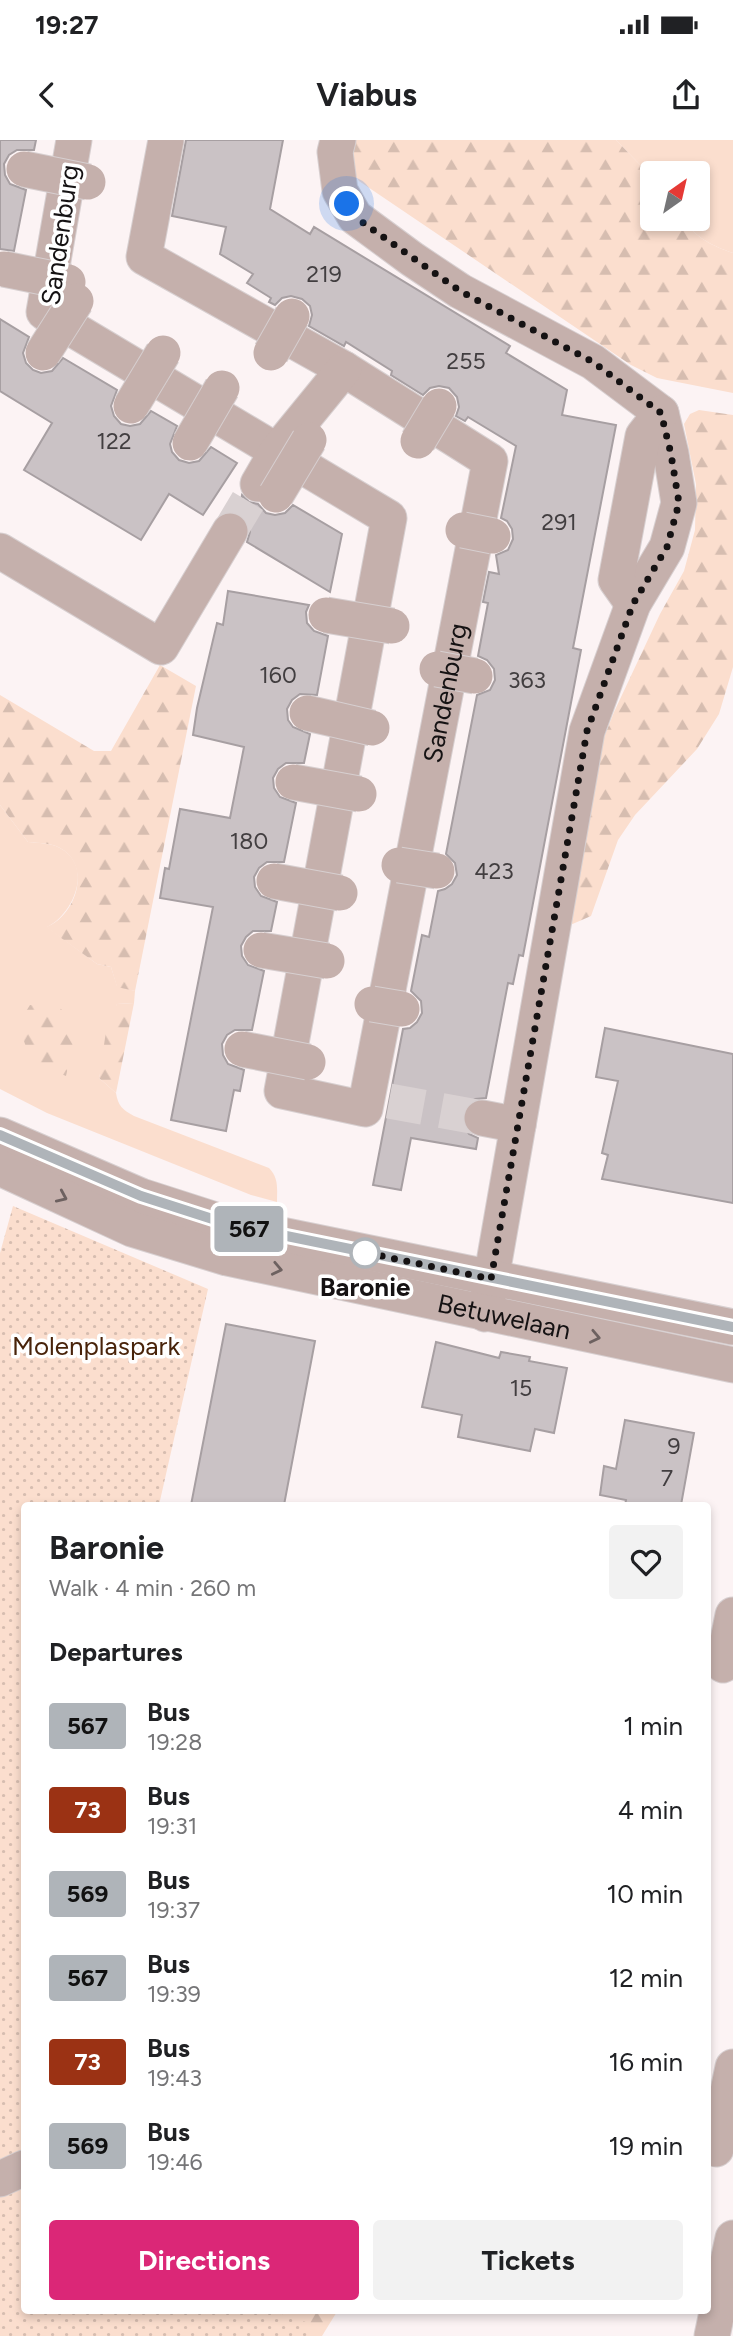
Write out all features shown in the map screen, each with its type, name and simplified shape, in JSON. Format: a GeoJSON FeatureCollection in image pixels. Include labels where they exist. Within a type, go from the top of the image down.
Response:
{"type":"FeatureCollection","features":[{"type":"Feature","properties":{"kind":"street","name":"Sandenburg"},"geometry":{"type":"LineString","coordinates":[[74,140],[44,312],[388,518],[282,1091],[365,1109],[378,1099],[416,868],[490,461],[344,369],[145,257],[166,140]]}},
{"type":"Feature","properties":{"kind":"street"},"geometry":{"type":"LineString","coordinates":[[338,140],[335,152],[340,191],[355,217],[460,291],[593,362],[661,413],[679,503],[667,547],[633,604],[587,731],[485,1314]]}},
{"type":"Feature","properties":{"kind":"street"},"geometry":{"type":"LineString","coordinates":[[24,169],[88,182]]}},
{"type":"Feature","properties":{"kind":"street"},"geometry":{"type":"LineString","coordinates":[[4,269],[72,291],[43,353]]}},
{"type":"Feature","properties":{"kind":"street"},"geometry":{"type":"LineString","coordinates":[[271,353],[292,316]]}},
{"type":"Feature","properties":{"kind":"street"},"geometry":{"type":"LineString","coordinates":[[131,406],[163,353]]}},
{"type":"Feature","properties":{"kind":"street"},"geometry":{"type":"LineString","coordinates":[[309,440],[267,489],[277,452],[344,369]]}},
{"type":"Feature","properties":{"kind":"street"},"geometry":{"type":"LineString","coordinates":[[190,443],[222,388]]}},
{"type":"Feature","properties":{"kind":"street"},"geometry":{"type":"LineString","coordinates":[[418,441],[439,405]]}},
{"type":"Feature","properties":{"kind":"street"},"geometry":{"type":"LineString","coordinates":[[633,604],[616,580],[643,436],[661,413]]}},
{"type":"Feature","properties":{"kind":"street"},"geometry":{"type":"LineString","coordinates":[[0,551],[161,647],[230,531]]}},
{"type":"Feature","properties":{"kind":"street"},"geometry":{"type":"LineString","coordinates":[[326,615],[391,626]]}},
{"type":"Feature","properties":{"kind":"street"},"geometry":{"type":"LineString","coordinates":[[437,669],[475,676]]}},
{"type":"Feature","properties":{"kind":"street"},"geometry":{"type":"LineString","coordinates":[[307,713],[372,728]]}},
{"type":"Feature","properties":{"kind":"street"},"geometry":{"type":"LineString","coordinates":[[293,782],[359,794]]}},
{"type":"Feature","properties":{"kind":"street"},"geometry":{"type":"LineString","coordinates":[[274,881],[340,893]]}},
{"type":"Feature","properties":{"kind":"street"},"geometry":{"type":"LineString","coordinates":[[261,950],[327,961]]}},
{"type":"Feature","properties":{"kind":"street"},"geometry":{"type":"LineString","coordinates":[[242,1049],[308,1062]]}},
{"type":"Feature","properties":{"kind":"street"},"geometry":{"type":"LineString","coordinates":[[482,1118],[518,1125]]}},
{"type":"Feature","properties":{"kind":"street","name":"Betuwelaan"},"geometry":{"type":"LineString","coordinates":[[0,1135],[141,1196],[228,1224],[733,1327]]}},
{"type":"Feature","properties":{"kind":"street","name":"Betuwelaan"},"geometry":{"type":"LineString","coordinates":[[0,1168],[132,1229],[215,1254],[733,1365]]}},
{"type":"Feature","properties":{"kind":"street"},"geometry":{"type":"LineString","coordinates":[[721,1665],[733,1615]]}},
{"type":"Feature","properties":{"kind":"street"},"geometry":{"type":"LineString","coordinates":[[719,2150],[733,2067]]}},
{"type":"Feature","properties":{"kind":"street"},"geometry":{"type":"LineString","coordinates":[[0,2179],[21,2169]]}},
{"type":"Feature","properties":{"kind":"street"},"geometry":{"type":"LineString","coordinates":[[712,2336],[733,2238]]}},
{"type":"Feature","properties":{"kind":"green space"},"geometry":{"type":"Polygon","coordinates":[[[346,140],[616,140],[640,165],[640,231],[693,231],[705,240],[733,253],[733,393],[657,378],[631,365],[359,181],[347,163],[346,140]]]}},
{"type":"Feature","properties":{"kind":"green space"},"geometry":{"type":"Polygon","coordinates":[[[616,140],[733,140],[733,253],[705,240],[693,231],[710,231],[710,161],[640,161],[640,165],[616,140]]]}},
{"type":"Feature","properties":{"kind":"green space"},"geometry":{"type":"Polygon","coordinates":[[[699,410],[733,415],[733,667],[719,714],[697,749],[635,815],[618,840],[591,916],[561,929],[592,768],[614,712],[660,614],[684,571],[695,530],[696,484],[684,424],[690,414],[699,410]]]}},
{"type":"Feature","properties":{"kind":"green space"},"geometry":{"type":"Polygon","coordinates":[[[160,665],[196,686],[135,991],[117,987],[111,967],[97,964],[46,927],[65,913],[72,902],[78,878],[76,867],[70,856],[60,848],[28,842],[0,805],[0,695],[94,751],[111,751],[160,665]]]}},
{"type":"Feature","properties":{"kind":"green space"},"geometry":{"type":"Polygon","coordinates":[[[0,805],[28,842],[60,848],[71,856],[76,867],[78,878],[71,902],[56,921],[47,927],[97,964],[111,967],[117,986],[135,991],[134,1003],[117,1004],[99,1078],[116,1093],[122,1107],[134,1116],[269,1168],[276,1180],[277,1202],[251,1195],[47,1113],[0,1089],[0,805]]]}},
{"type":"Feature","properties":{"kind":"green space"},"geometry":{"type":"Polygon","coordinates":[[[134,1003],[116,1093],[99,1078],[107,1025],[117,1004],[134,1003]]]}},
{"type":"Feature","properties":{"kind":"green space"},"geometry":{"type":"Polygon","coordinates":[[[30,1005],[60,1008],[77,1025],[66,1076],[31,1061],[18,1024],[30,1005]]]}},
{"type":"Feature","properties":{"kind":"green space","name":"Molenplaspark"},"geometry":{"type":"Polygon","coordinates":[[[13,1206],[208,1289],[160,1502],[21,1502],[21,2314],[280,2314],[309,2323],[307,2336],[0,2336],[0,1253],[13,1206]]]}},
{"type":"Feature","properties":{"kind":"green space"},"geometry":{"type":"Polygon","coordinates":[[[224,2314],[336,2314],[322,2336],[298,2336],[224,2314]]]}},
{"type":"Feature","properties":{"kind":"building"},"geometry":{"type":"Polygon","coordinates":[[[0,140],[36,140],[34,150],[17,150],[9,155],[4,164],[5,175],[10,184],[26,190],[14,251],[0,249],[0,140]]]}},
{"type":"Feature","properties":{"kind":"building"},"geometry":{"type":"Polygon","coordinates":[[[186,140],[283,140],[270,209],[310,234],[314,227],[510,346],[506,353],[567,390],[562,415],[616,425],[573,648],[581,650],[523,956],[519,955],[513,984],[508,983],[486,1098],[475,1099],[467,1104],[462,1114],[463,1125],[469,1134],[478,1138],[476,1149],[411,1138],[401,1190],[373,1185],[403,1029],[410,1028],[422,1013],[421,1001],[411,991],[422,935],[429,937],[438,891],[452,884],[457,875],[455,863],[446,854],[477,695],[490,690],[495,680],[494,669],[487,660],[478,656],[488,603],[483,602],[489,572],[499,574],[496,555],[508,550],[513,539],[512,529],[507,521],[501,518],[516,446],[468,417],[465,421],[456,416],[459,407],[457,397],[449,388],[430,388],[423,395],[391,375],[392,371],[346,342],[344,346],[309,326],[312,315],[310,306],[302,299],[291,296],[282,298],[275,305],[269,302],[271,298],[247,283],[253,274],[220,254],[226,227],[172,216],[186,140]]]}},
{"type":"Feature","properties":{"kind":"building"},"geometry":{"type":"Polygon","coordinates":[[[0,319],[29,337],[23,353],[26,363],[33,370],[41,373],[52,371],[63,358],[117,390],[111,406],[114,416],[121,424],[140,424],[151,411],[177,426],[170,444],[172,452],[179,460],[189,463],[199,461],[211,447],[237,463],[203,515],[169,494],[141,540],[24,470],[52,423],[0,391],[0,319]]]}},
{"type":"Feature","properties":{"kind":"building"},"geometry":{"type":"Polygon","coordinates":[[[242,495],[249,502],[258,504],[266,513],[275,515],[285,513],[293,505],[342,534],[330,592],[247,542],[250,532],[248,522],[239,513],[242,495]]]}},
{"type":"Feature","properties":{"kind":"building"},"geometry":{"type":"Polygon","coordinates":[[[228,591],[309,605],[306,612],[307,623],[314,631],[328,636],[317,695],[300,694],[292,700],[287,709],[288,720],[293,727],[310,734],[304,763],[286,763],[278,769],[273,778],[274,788],[280,797],[296,803],[284,862],[267,862],[259,868],[254,877],[255,887],[261,896],[277,902],[271,931],[253,931],[241,946],[242,956],[248,965],[264,971],[252,1030],[235,1030],[227,1035],[222,1044],[223,1055],[228,1064],[244,1070],[240,1091],[234,1090],[226,1131],[171,1120],[213,907],[160,898],[165,868],[169,869],[180,809],[230,818],[244,747],[193,735],[217,623],[223,625],[228,591]]]}},
{"type":"Feature","properties":{"kind":"building"},"geometry":{"type":"Polygon","coordinates":[[[605,1028],[733,1054],[733,1203],[602,1179],[608,1155],[602,1153],[618,1081],[596,1077],[605,1028]]]}},
{"type":"Feature","properties":{"kind":"building"},"geometry":{"type":"Polygon","coordinates":[[[226,1324],[315,1341],[285,1502],[192,1502],[226,1324]]]}},
{"type":"Feature","properties":{"kind":"building"},"geometry":{"type":"Polygon","coordinates":[[[436,1342],[499,1358],[501,1352],[530,1357],[529,1361],[567,1368],[554,1433],[535,1429],[530,1451],[458,1437],[462,1415],[422,1407],[436,1342]]]}},
{"type":"Feature","properties":{"kind":"building"},"geometry":{"type":"Polygon","coordinates":[[[625,1420],[694,1433],[682,1502],[626,1502],[600,1495],[604,1466],[616,1469],[625,1420]]]}},
{"type":"Feature","properties":{"kind":"tunnel"},"geometry":{"type":"LineString","coordinates":[[230,531],[258,484]]}},
{"type":"Feature","properties":{"kind":"tunnel"},"geometry":{"type":"LineString","coordinates":[[389,1101],[482,1118]]}},
{"type":"Feature","properties":{"kind":"bus line","name":"567"},"geometry":{"type":"LineString","coordinates":[[0,1135],[141,1196],[228,1224],[733,1327]]}},
{"type":"Feature","properties":{"kind":"place","name":"Baronie"},"geometry":{"type":"Point","coordinates":[365,1253]}},
{"type":"Feature","properties":{"kind":"route"},"geometry":{"type":"LineString","coordinates":[[347,204],[355,217],[428,270],[460,291],[593,362],[661,413],[679,503],[667,547],[633,604],[587,731],[491,1279],[358,1251],[365,1253]]}}]}
